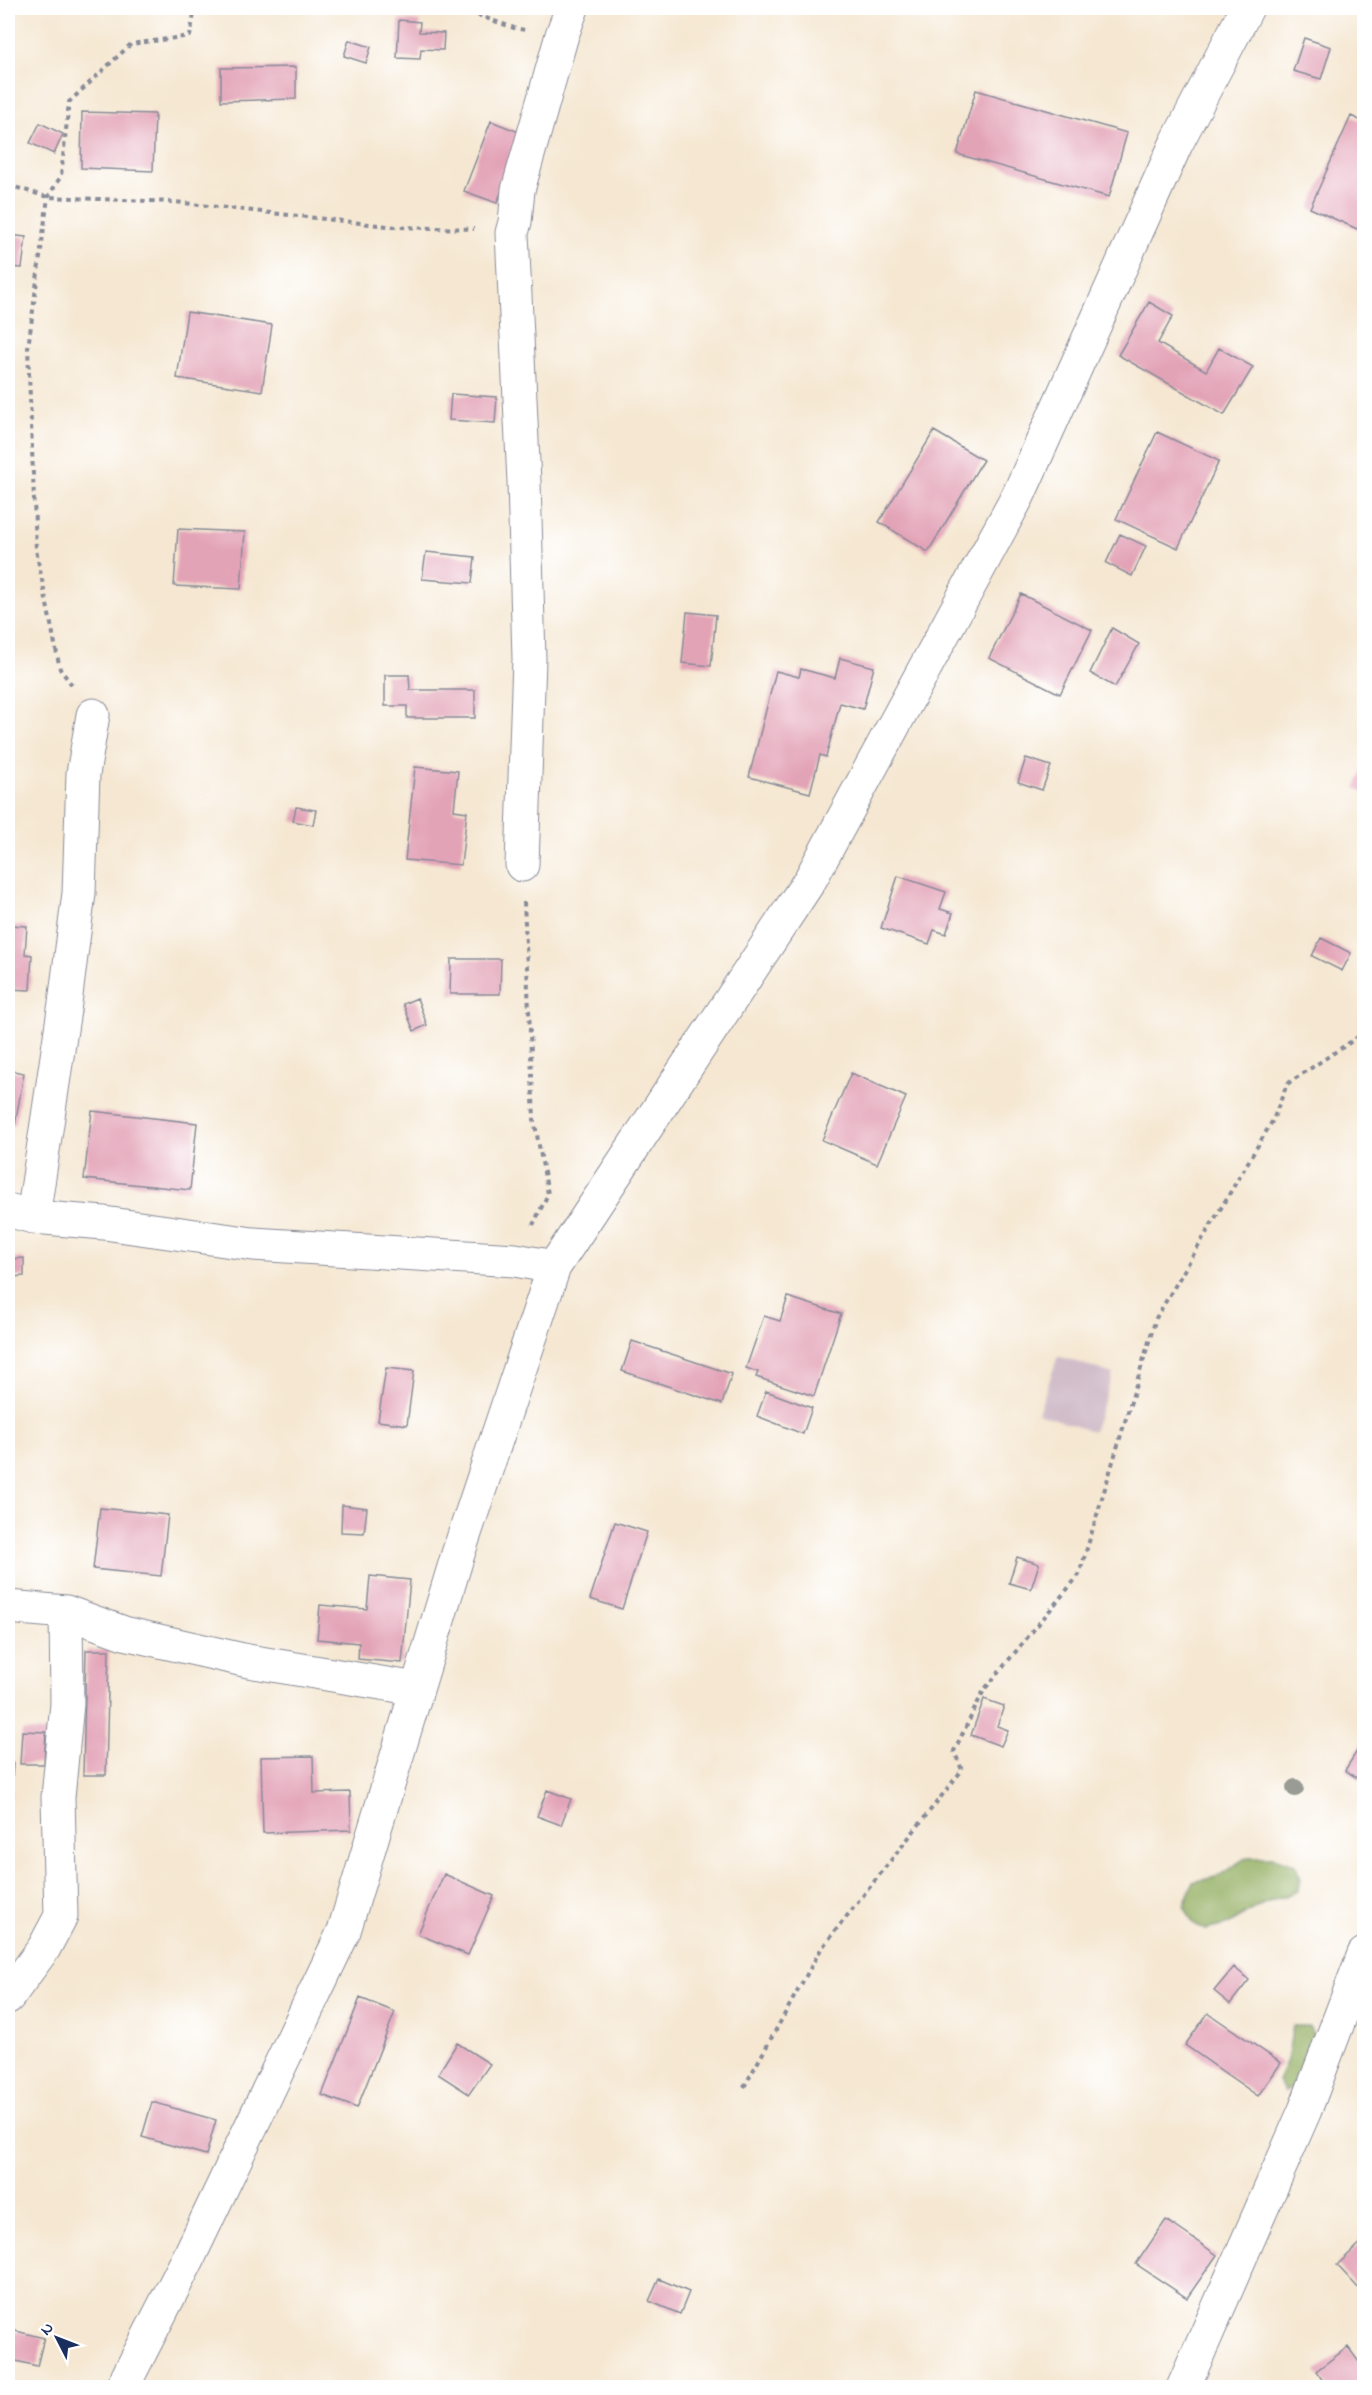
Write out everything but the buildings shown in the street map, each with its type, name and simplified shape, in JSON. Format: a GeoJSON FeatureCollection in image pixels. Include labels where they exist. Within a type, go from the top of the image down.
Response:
{"type":"FeatureCollection","features":[{"type":"Feature","properties":{"kind":"street"},"geometry":{"type":"LineString","coordinates":[[122,2388],[194,2247],[344,1931],[458,1554],[554,1267],[816,870],[1018,496],[1176,144],[1246,8]]}},
{"type":"Feature","properties":{"kind":"street"},"geometry":{"type":"LineString","coordinates":[[522,865],[529,659],[524,482],[512,233],[518,190],[567,21]]}},
{"type":"Feature","properties":{"kind":"street"},"geometry":{"type":"LineString","coordinates":[[93,715],[83,774],[79,893],[65,1003],[20,1214],[104,1222],[253,1244],[515,1260],[554,1267]]}},
{"type":"Feature","properties":{"kind":"street"},"geometry":{"type":"LineString","coordinates":[[8,1608],[66,1612],[124,1633],[248,1661],[417,1689]]}},
{"type":"Feature","properties":{"kind":"street"},"geometry":{"type":"LineString","coordinates":[[8,1997],[44,1948],[61,1916],[58,1797],[67,1704],[66,1612]]}},
{"type":"Feature","properties":{"kind":"street"},"geometry":{"type":"LineString","coordinates":[[1183,2388],[1305,2110],[1365,1954]]}},
{"type":"Feature","properties":{"kind":"path"},"geometry":{"type":"LineString","coordinates":[[93,715],[60,669],[36,550],[28,348],[48,197],[61,176],[69,102],[131,45],[190,36],[195,8]]}},
{"type":"Feature","properties":{"kind":"path"},"geometry":{"type":"LineString","coordinates":[[380,8],[463,10],[514,28],[567,21]]}},
{"type":"Feature","properties":{"kind":"path"},"geometry":{"type":"LineString","coordinates":[[8,184],[48,197],[174,202],[396,227],[484,229],[512,233]]}},
{"type":"Feature","properties":{"kind":"path"},"geometry":{"type":"LineString","coordinates":[[515,1260],[548,1194],[534,1119],[522,865]]}},
{"type":"Feature","properties":{"kind":"path"},"geometry":{"type":"LineString","coordinates":[[744,2087],[821,1949],[962,1770],[954,1751],[984,1690],[1079,1575],[1156,1318],[1273,1120],[1287,1084],[1365,1033]]}},
{"type":"Feature","properties":{"kind":"shaded area"},"geometry":{"type":"Polygon","coordinates":[[[1058,1356],[1113,1374],[1093,1432],[1038,1413],[1058,1356]]]}},
{"type":"Feature","properties":{"kind":"green space"},"geometry":{"type":"Polygon","coordinates":[[[1247,1857],[1274,1857],[1294,1864],[1301,1879],[1297,1891],[1256,1907],[1230,1924],[1205,1930],[1193,1923],[1184,1906],[1193,1882],[1217,1877],[1247,1857]]]}},
{"type":"Feature","properties":{"kind":"green space"},"geometry":{"type":"Polygon","coordinates":[[[1293,2026],[1309,2026],[1314,2037],[1306,2067],[1297,2085],[1285,2092],[1278,2081],[1287,2060],[1293,2026]]]}}]}
